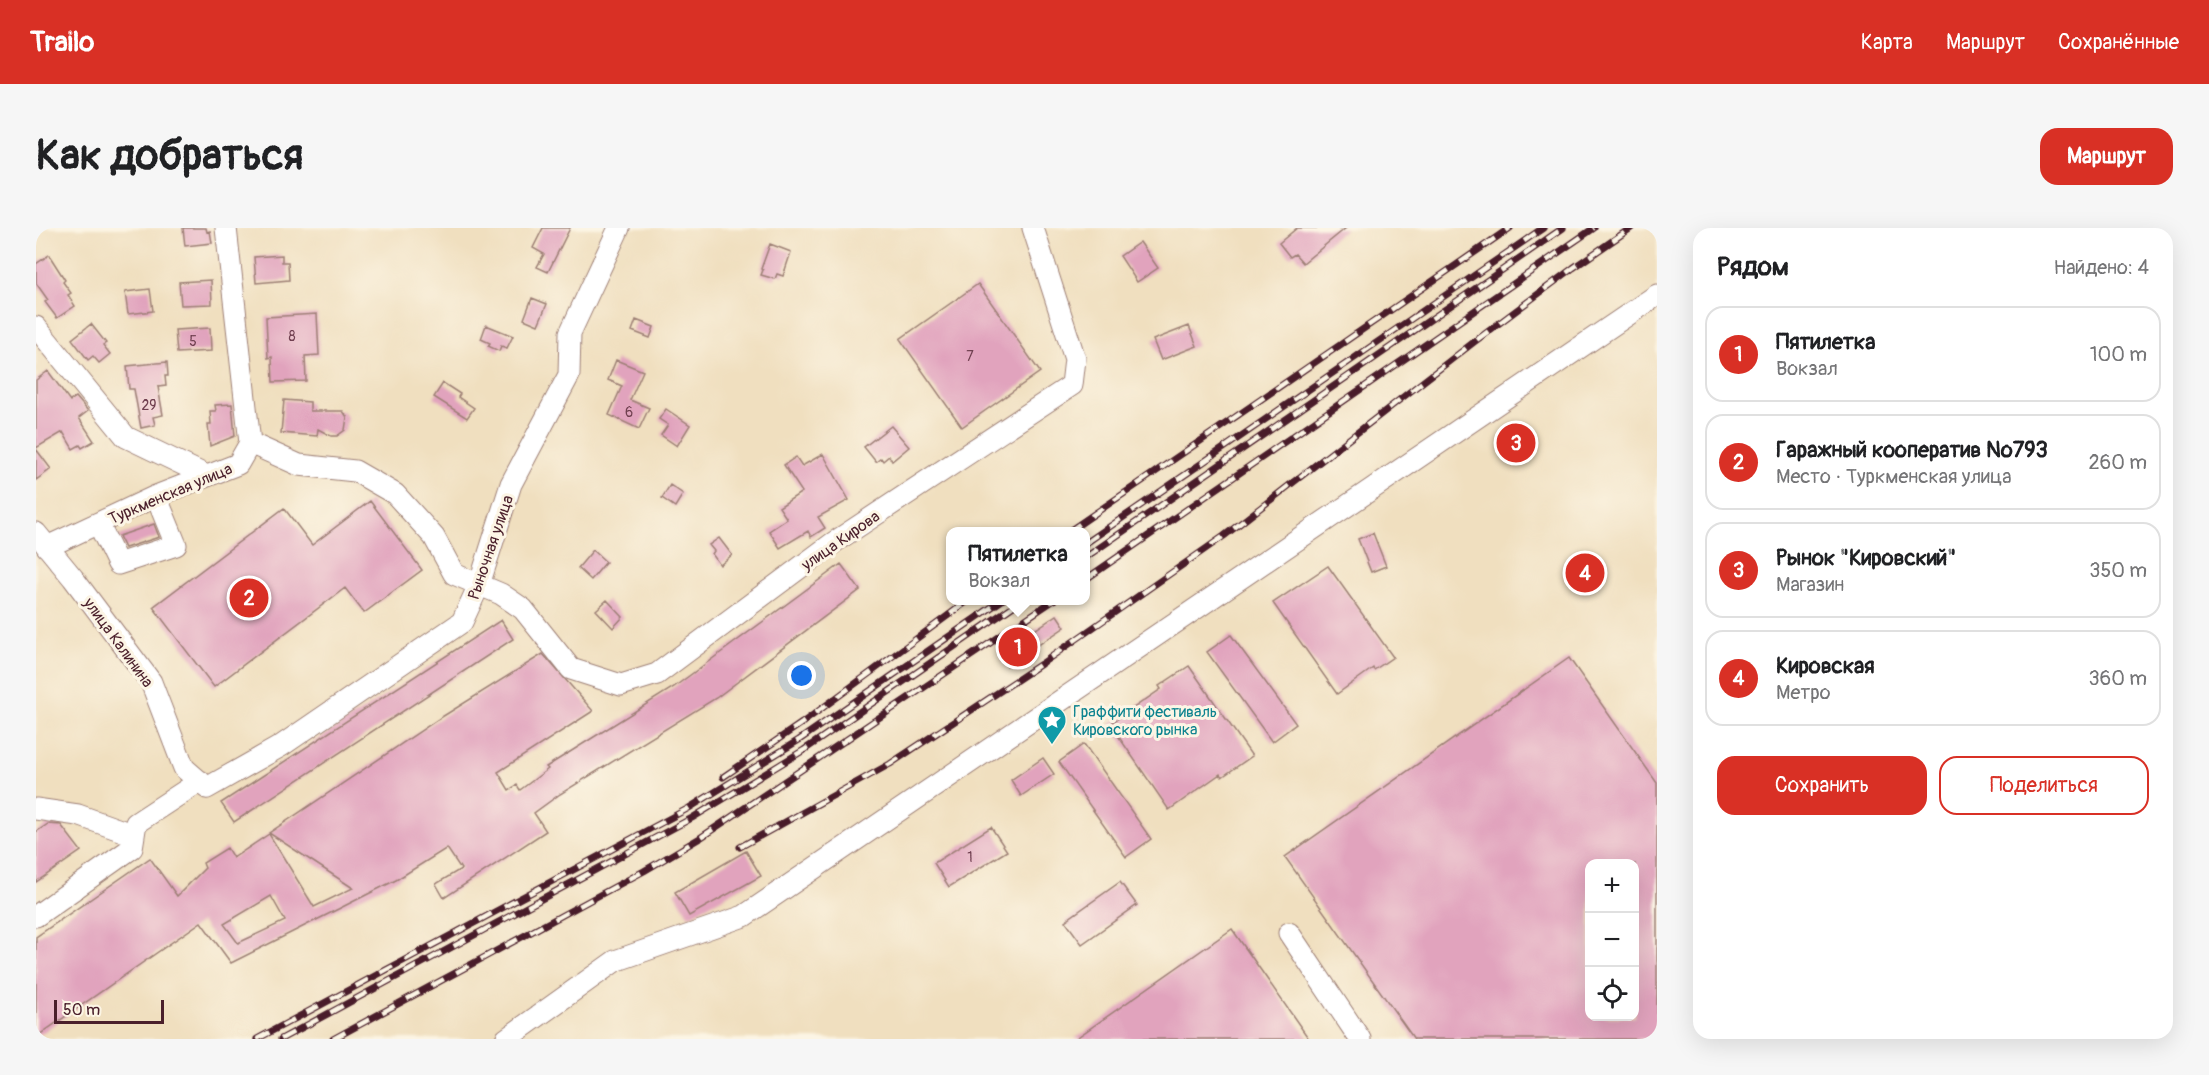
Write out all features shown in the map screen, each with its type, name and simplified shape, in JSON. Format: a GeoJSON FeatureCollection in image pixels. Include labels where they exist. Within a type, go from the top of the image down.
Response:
{"type":"FeatureCollection","features":[{"type":"Feature","properties":{"kind":"street"},"geometry":{"type":"LineString","coordinates":[[226,228],[250,443]]}},
{"type":"Feature","properties":{"kind":"street","name":"Рыночная улица"},"geometry":{"type":"LineString","coordinates":[[36,916],[132,848],[136,823],[203,784],[281,746],[462,622],[479,585],[511,484],[569,375],[570,333],[619,228]]}},
{"type":"Feature","properties":{"kind":"street","name":"улица Кирова"},"geometry":{"type":"LineString","coordinates":[[250,443],[299,465],[355,471],[395,494],[434,537],[454,574],[501,594],[523,609],[571,669],[621,684],[657,674],[833,543],[1072,384],[1075,359],[1033,228]]}},
{"type":"Feature","properties":{"kind":"street"},"geometry":{"type":"LineString","coordinates":[[506,1039],[615,961],[744,916],[1657,295]]}},
{"type":"Feature","properties":{"kind":"street"},"geometry":{"type":"LineString","coordinates":[[36,327],[126,437],[207,476]]}},
{"type":"Feature","properties":{"kind":"street","name":"Туркменская улица"},"geometry":{"type":"LineString","coordinates":[[41,540],[98,524],[156,496],[238,464],[250,443]]}},
{"type":"Feature","properties":{"kind":"street"},"geometry":{"type":"LineString","coordinates":[[98,524],[118,564],[176,544],[156,496]]}},
{"type":"Feature","properties":{"kind":"street","name":"улица Калинина"},"geometry":{"type":"LineString","coordinates":[[41,540],[73,578],[151,682],[184,768],[203,784]]}},
{"type":"Feature","properties":{"kind":"street"},"geometry":{"type":"LineString","coordinates":[[36,809],[78,814],[134,835]]}},
{"type":"Feature","properties":{"kind":"street"},"geometry":{"type":"LineString","coordinates":[[1289,933],[1360,1039]]}},
{"type":"Feature","properties":{"kind":"building"},"geometry":{"type":"Polygon","coordinates":[[[183,228],[206,228],[207,232],[210,231],[212,243],[185,246],[183,228]]]}},
{"type":"Feature","properties":{"kind":"building"},"geometry":{"type":"Polygon","coordinates":[[[543,228],[570,228],[548,272],[537,267],[544,254],[533,248],[543,228]]]}},
{"type":"Feature","properties":{"kind":"building"},"geometry":{"type":"Polygon","coordinates":[[[1297,228],[1346,228],[1303,263],[1295,254],[1290,257],[1279,243],[1297,228]]]}},
{"type":"Feature","properties":{"kind":"building"},"geometry":{"type":"Polygon","coordinates":[[[1140,242],[1158,268],[1137,282],[1120,256],[1140,242]]]}},
{"type":"Feature","properties":{"kind":"building"},"geometry":{"type":"Polygon","coordinates":[[[770,244],[791,252],[783,276],[777,274],[775,279],[761,275],[770,244]]]}},
{"type":"Feature","properties":{"kind":"building"},"geometry":{"type":"Polygon","coordinates":[[[49,255],[65,280],[63,282],[71,293],[68,295],[75,306],[57,318],[45,302],[48,300],[36,283],[36,264],[49,255]]]}},
{"type":"Feature","properties":{"kind":"building"},"geometry":{"type":"Polygon","coordinates":[[[282,255],[282,262],[288,262],[289,280],[256,283],[254,257],[282,255]]]}},
{"type":"Feature","properties":{"kind":"building"},"geometry":{"type":"Polygon","coordinates":[[[211,280],[212,304],[181,305],[179,282],[211,280]]]}},
{"type":"Feature","properties":{"kind":"building"},"geometry":{"type":"Polygon","coordinates":[[[978,284],[1040,372],[962,427],[900,339],[978,284]]]}},
{"type":"Feature","properties":{"kind":"building"},"geometry":{"type":"Polygon","coordinates":[[[150,289],[153,311],[128,314],[125,292],[150,289]]]}},
{"type":"Feature","properties":{"kind":"building"},"geometry":{"type":"Polygon","coordinates":[[[532,298],[547,304],[538,325],[524,319],[532,298]]]}},
{"type":"Feature","properties":{"kind":"building"},"geometry":{"type":"Polygon","coordinates":[[[317,314],[319,355],[305,356],[306,381],[273,382],[272,357],[268,358],[266,317],[317,314]]]}},
{"type":"Feature","properties":{"kind":"building"},"geometry":{"type":"Polygon","coordinates":[[[636,320],[654,327],[650,338],[632,331],[636,320]]]}},
{"type":"Feature","properties":{"kind":"building"},"geometry":{"type":"Polygon","coordinates":[[[91,324],[106,343],[103,345],[110,354],[99,363],[93,356],[88,360],[72,339],[91,324]]]}},
{"type":"Feature","properties":{"kind":"building"},"geometry":{"type":"Polygon","coordinates":[[[486,325],[513,336],[507,348],[501,346],[499,351],[488,346],[490,343],[481,339],[486,325]]]}},
{"type":"Feature","properties":{"kind":"building"},"geometry":{"type":"Polygon","coordinates":[[[1189,326],[1197,346],[1161,360],[1153,340],[1189,326]]]}},
{"type":"Feature","properties":{"kind":"building"},"geometry":{"type":"Polygon","coordinates":[[[210,328],[211,351],[177,353],[175,330],[210,328]]]}},
{"type":"Feature","properties":{"kind":"building"},"geometry":{"type":"Polygon","coordinates":[[[616,360],[643,371],[630,400],[649,408],[639,429],[609,415],[622,386],[608,380],[616,360]]]}},
{"type":"Feature","properties":{"kind":"building"},"geometry":{"type":"Polygon","coordinates":[[[167,362],[166,386],[158,387],[163,415],[153,417],[155,425],[141,428],[134,389],[129,389],[127,366],[167,362]]]}},
{"type":"Feature","properties":{"kind":"building"},"geometry":{"type":"Polygon","coordinates":[[[48,371],[70,401],[76,397],[88,411],[79,418],[94,441],[82,448],[80,445],[73,449],[63,432],[36,448],[36,380],[48,371]]]}},
{"type":"Feature","properties":{"kind":"building"},"geometry":{"type":"Polygon","coordinates":[[[443,383],[460,394],[458,397],[474,408],[467,418],[434,397],[443,383]]]}},
{"type":"Feature","properties":{"kind":"building"},"geometry":{"type":"Polygon","coordinates":[[[284,400],[310,402],[310,411],[343,411],[347,417],[345,430],[337,436],[331,436],[318,429],[317,436],[281,433],[284,400]]]}},
{"type":"Feature","properties":{"kind":"building"},"geometry":{"type":"Polygon","coordinates":[[[232,404],[235,436],[210,446],[208,424],[211,424],[210,411],[216,411],[215,405],[232,404]]]}},
{"type":"Feature","properties":{"kind":"building"},"geometry":{"type":"Polygon","coordinates":[[[666,409],[690,425],[677,446],[661,435],[668,425],[659,419],[666,409]]]}},
{"type":"Feature","properties":{"kind":"building"},"geometry":{"type":"Polygon","coordinates":[[[891,426],[909,447],[892,461],[889,456],[883,461],[881,458],[876,462],[864,447],[891,426]]]}},
{"type":"Feature","properties":{"kind":"building"},"geometry":{"type":"Polygon","coordinates":[[[36,449],[51,469],[36,480],[36,449]]]}},
{"type":"Feature","properties":{"kind":"building"},"geometry":{"type":"Polygon","coordinates":[[[823,454],[849,500],[818,517],[825,528],[811,537],[808,531],[780,548],[769,531],[787,519],[779,507],[802,492],[784,465],[796,457],[802,466],[823,454]]]}},
{"type":"Feature","properties":{"kind":"building"},"geometry":{"type":"Polygon","coordinates":[[[670,485],[683,494],[675,507],[662,498],[670,485]]]}},
{"type":"Feature","properties":{"kind":"building"},"geometry":{"type":"Polygon","coordinates":[[[370,501],[422,570],[364,613],[345,588],[214,687],[153,607],[284,508],[312,545],[370,501]]]}},
{"type":"Feature","properties":{"kind":"building"},"geometry":{"type":"Polygon","coordinates":[[[154,524],[159,537],[125,548],[119,536],[154,524]]]}},
{"type":"Feature","properties":{"kind":"building"},"geometry":{"type":"Polygon","coordinates":[[[1373,533],[1386,566],[1371,572],[1358,539],[1373,533]]]}},
{"type":"Feature","properties":{"kind":"building"},"geometry":{"type":"Polygon","coordinates":[[[719,538],[732,555],[720,565],[709,545],[719,538]]]}},
{"type":"Feature","properties":{"kind":"building"},"geometry":{"type":"Polygon","coordinates":[[[593,550],[606,562],[591,580],[578,568],[593,550]]]}},
{"type":"Feature","properties":{"kind":"building"},"geometry":{"type":"Polygon","coordinates":[[[841,564],[860,590],[716,698],[560,794],[534,813],[546,831],[444,898],[436,884],[461,869],[447,848],[396,880],[231,963],[201,922],[36,1037],[36,937],[150,858],[177,896],[205,868],[203,863],[227,848],[233,858],[269,834],[314,907],[353,888],[269,833],[437,720],[543,654],[593,711],[498,772],[509,790],[517,785],[520,790],[548,769],[546,767],[674,687],[841,564]],[[271,896],[224,924],[238,943],[285,921],[271,896]]]}},
{"type":"Feature","properties":{"kind":"building"},"geometry":{"type":"Polygon","coordinates":[[[1328,566],[1393,657],[1374,670],[1373,668],[1337,694],[1273,603],[1328,566]]]}},
{"type":"Feature","properties":{"kind":"building"},"geometry":{"type":"Polygon","coordinates":[[[607,600],[623,617],[613,628],[596,610],[607,600]]]}},
{"type":"Feature","properties":{"kind":"building"},"geometry":{"type":"Polygon","coordinates":[[[1057,615],[1065,627],[1007,666],[999,654],[1057,615]]]}},
{"type":"Feature","properties":{"kind":"building"},"geometry":{"type":"Polygon","coordinates":[[[501,620],[513,639],[234,822],[221,803],[501,620]]]}},
{"type":"Feature","properties":{"kind":"building"},"geometry":{"type":"Polygon","coordinates":[[[1231,635],[1296,724],[1272,742],[1207,652],[1231,635]]]}},
{"type":"Feature","properties":{"kind":"building"},"geometry":{"type":"Polygon","coordinates":[[[1569,658],[1657,783],[1657,1039],[1414,1039],[1285,857],[1569,658]]]}},
{"type":"Feature","properties":{"kind":"building"},"geometry":{"type":"Polygon","coordinates":[[[1189,666],[1252,756],[1222,777],[1220,774],[1169,810],[1110,724],[1161,689],[1159,686],[1189,666]]]}},
{"type":"Feature","properties":{"kind":"building"},"geometry":{"type":"Polygon","coordinates":[[[1084,744],[1151,839],[1126,857],[1059,762],[1084,744]]]}},
{"type":"Feature","properties":{"kind":"building"},"geometry":{"type":"Polygon","coordinates":[[[1043,758],[1054,774],[1021,796],[1011,780],[1043,758]]]}},
{"type":"Feature","properties":{"kind":"building"},"geometry":{"type":"Polygon","coordinates":[[[48,824],[61,825],[81,851],[36,882],[36,832],[48,824]]]}},
{"type":"Feature","properties":{"kind":"building"},"geometry":{"type":"Polygon","coordinates":[[[991,827],[1007,851],[949,887],[934,863],[991,827]]]}},
{"type":"Feature","properties":{"kind":"building"},"geometry":{"type":"Polygon","coordinates":[[[746,851],[761,876],[689,916],[675,892],[746,851]]]}},
{"type":"Feature","properties":{"kind":"building"},"geometry":{"type":"Polygon","coordinates":[[[1120,882],[1137,905],[1082,944],[1065,921],[1120,882]]]}},
{"type":"Feature","properties":{"kind":"building"},"geometry":{"type":"Polygon","coordinates":[[[1232,929],[1309,1039],[1075,1039],[1232,929]]]}},
{"type":"Feature","properties":{"kind":"railway"},"geometry":{"type":"LineString","coordinates":[[1075,527],[1510,228]]}},
{"type":"Feature","properties":{"kind":"railway"},"geometry":{"type":"LineString","coordinates":[[1090,540],[1543,228]]}},
{"type":"Feature","properties":{"kind":"railway"},"geometry":{"type":"LineString","coordinates":[[1090,554],[1563,228]]}},
{"type":"Feature","properties":{"kind":"railway"},"geometry":{"type":"LineString","coordinates":[[1090,576],[1594,228]]}},
{"type":"Feature","properties":{"kind":"railway"},"geometry":{"type":"LineString","coordinates":[[740,847],[890,764],[1041,664],[1224,536],[1474,342],[1631,228]]}},
{"type":"Feature","properties":{"kind":"railway"},"geometry":{"type":"LineString","coordinates":[[723,777],[802,723],[962,605]]}},
{"type":"Feature","properties":{"kind":"railway"},"geometry":{"type":"LineString","coordinates":[[257,1039],[689,808],[799,740],[995,605]]}},
{"type":"Feature","properties":{"kind":"railway"},"geometry":{"type":"LineString","coordinates":[[281,1039],[692,818],[804,750],[1015,605]]}},
{"type":"Feature","properties":{"kind":"railway"},"geometry":{"type":"LineString","coordinates":[[333,1039],[644,871],[700,838],[1047,605]]}},
{"type":"Feature","properties":{"kind":"place","name":"Рынок \"Кировский\""},"geometry":{"type":"Point","coordinates":[1516,443]}},
{"type":"Feature","properties":{"kind":"place","name":"Кировская"},"geometry":{"type":"Point","coordinates":[1585,573]}},
{"type":"Feature","properties":{"kind":"place","name":"Гаражный кооператив №793"},"geometry":{"type":"Point","coordinates":[249,598]}},
{"type":"Feature","properties":{"kind":"place","name":"Пятилетка"},"geometry":{"type":"Point","coordinates":[1018,647]}},
{"type":"Feature","properties":{"kind":"place","name":"Граффити фестиваль Кировского рынка"},"geometry":{"type":"Point","coordinates":[1052,746]}}]}
